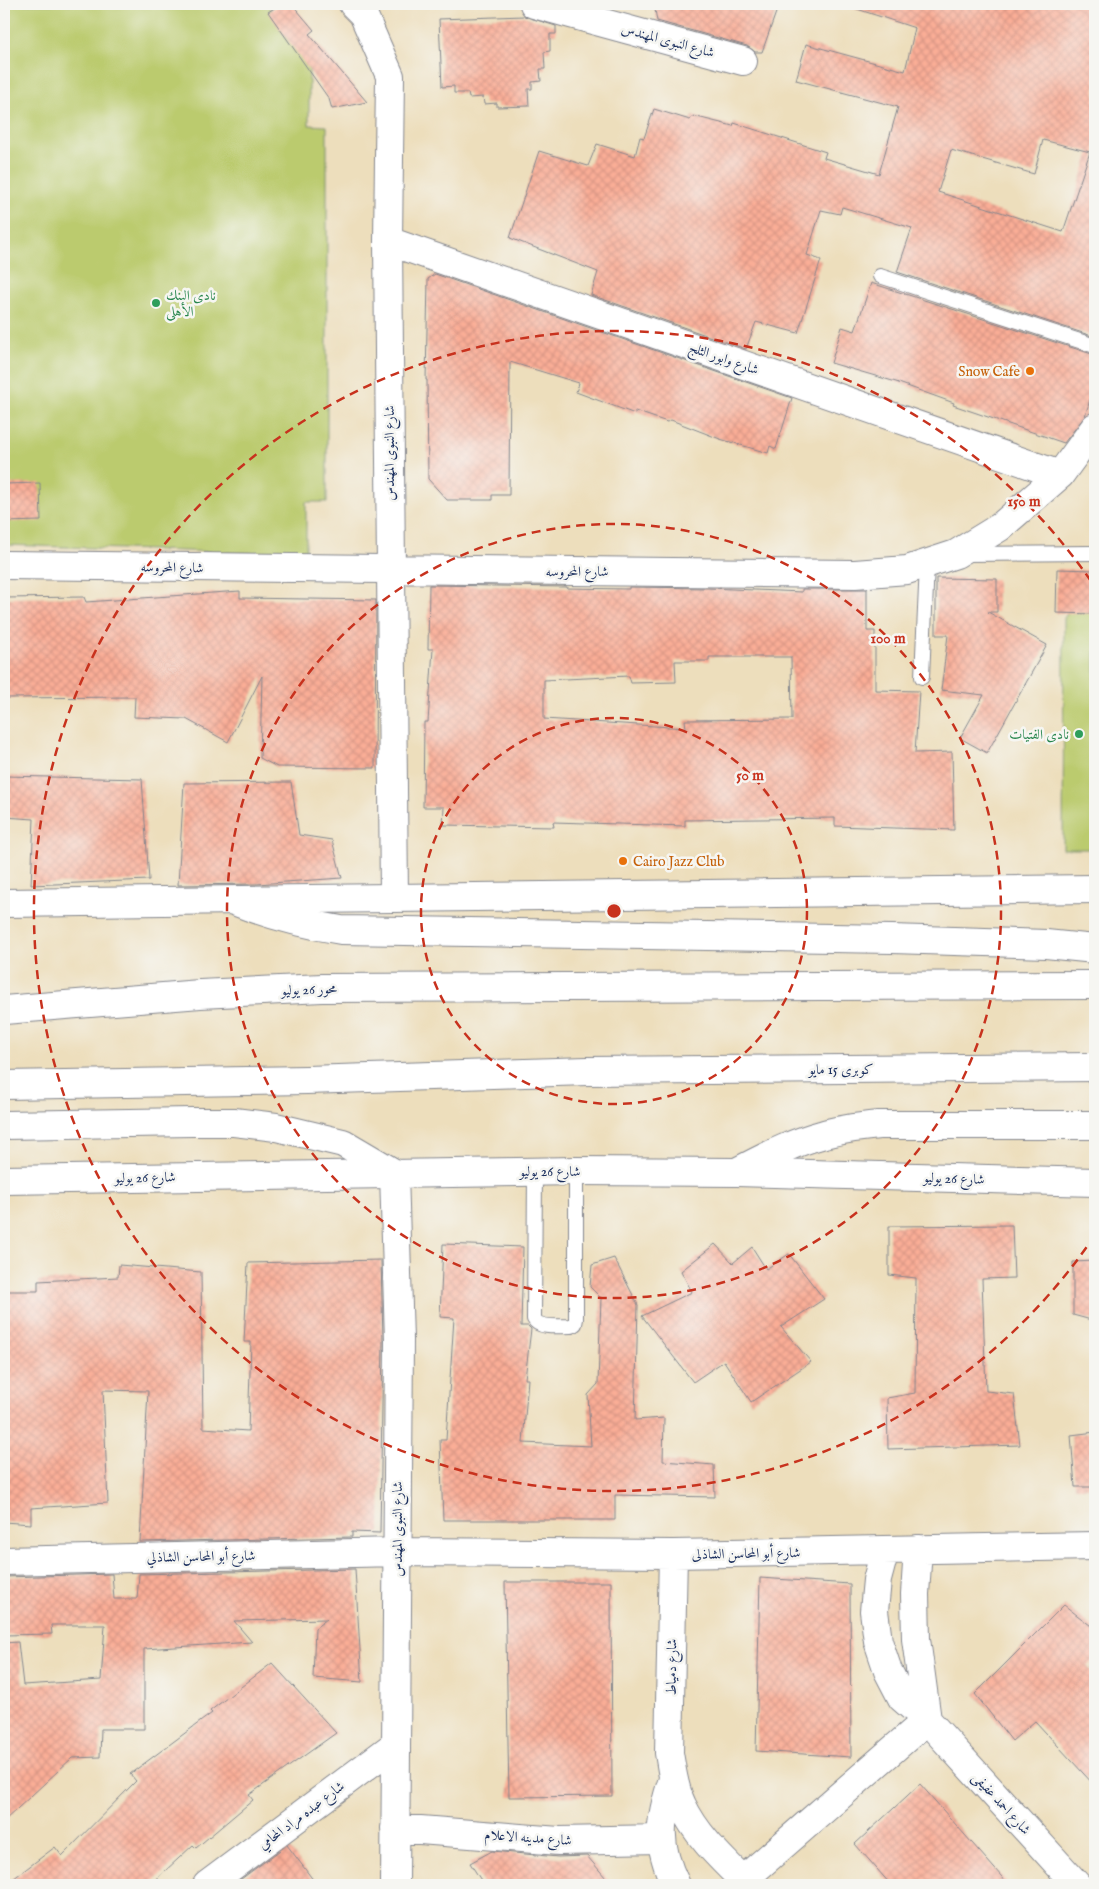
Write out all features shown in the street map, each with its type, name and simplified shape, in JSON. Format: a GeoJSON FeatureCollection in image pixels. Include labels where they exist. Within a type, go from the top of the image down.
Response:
{"type":"FeatureCollection","features":[{"type":"Feature","properties":{"kind":"main road","name":"شارع النبوى المهندس"},"geometry":{"type":"LineString","coordinates":[[534,4],[744,61]]}},
{"type":"Feature","properties":{"kind":"main road","name":"شارع النبوى المهندس"},"geometry":{"type":"LineString","coordinates":[[363,7],[390,76],[388,241],[394,898]]}},
{"type":"Feature","properties":{"kind":"main road","name":"شارع وابور الثلج"},"geometry":{"type":"LineString","coordinates":[[388,241],[1060,474]]}},
{"type":"Feature","properties":{"kind":"main road","name":"شارع المحروسه"},"geometry":{"type":"LineString","coordinates":[[4,565],[855,574],[906,570],[956,554],[1000,527],[1060,474],[1095,427]]}},
{"type":"Feature","properties":{"kind":"main road"},"geometry":{"type":"LineString","coordinates":[[4,903],[1095,889]]}},
{"type":"Feature","properties":{"kind":"main road"},"geometry":{"type":"LineString","coordinates":[[234,900],[283,918],[308,925],[341,930],[892,939],[1046,944],[1095,949]]}},
{"type":"Feature","properties":{"kind":"main road","name":"محور 26 يوليو"},"geometry":{"type":"LineString","coordinates":[[4,1010],[200,994],[322,988],[1095,986]]}},
{"type":"Feature","properties":{"kind":"main road","name":"كوبرى 15 مايو"},"geometry":{"type":"LineString","coordinates":[[4,1084],[307,1080],[587,1071],[1095,1067]]}},
{"type":"Feature","properties":{"kind":"main road"},"geometry":{"type":"LineString","coordinates":[[4,1125],[234,1122],[276,1127],[343,1143],[394,1173]]}},
{"type":"Feature","properties":{"kind":"main road"},"geometry":{"type":"LineString","coordinates":[[736,1172],[798,1142],[850,1128],[878,1125],[1095,1125]]}},
{"type":"Feature","properties":{"kind":"main road","name":"شارع 26 يوليو"},"geometry":{"type":"LineString","coordinates":[[4,1180],[576,1171],[736,1172],[1095,1182]]}},
{"type":"Feature","properties":{"kind":"main road","name":"شارع النبوى المهندس"},"geometry":{"type":"LineString","coordinates":[[394,1173],[398,1340],[395,1885]]}},
{"type":"Feature","properties":{"kind":"main road","name":"شارع أبو المحاسن الشاذلى"},"geometry":{"type":"LineString","coordinates":[[397,1552],[673,1554],[1095,1546]]}},
{"type":"Feature","properties":{"kind":"main road"},"geometry":{"type":"LineString","coordinates":[[746,1883],[927,1720],[916,1639],[915,1594],[918,1549]]}},
{"type":"Feature","properties":{"kind":"main road","name":"شارع احمد عفيفى"},"geometry":{"type":"LineString","coordinates":[[885,1550],[877,1580],[874,1611],[878,1642],[888,1671],[902,1698],[927,1720],[1077,1885]]}},
{"type":"Feature","properties":{"kind":"main road","name":"شارع أبو المحاسن الشاذلي"},"geometry":{"type":"LineString","coordinates":[[4,1560],[397,1552]]}},
{"type":"Feature","properties":{"kind":"main road","name":"شارع دمياط"},"geometry":{"type":"LineString","coordinates":[[673,1554],[669,1753],[673,1779],[681,1804],[694,1827],[746,1883]]}},
{"type":"Feature","properties":{"kind":"main road","name":"شارع عبده مراد المحامي"},"geometry":{"type":"LineString","coordinates":[[207,1885],[396,1744]]}},
{"type":"Feature","properties":{"kind":"main road","name":"شارع دمياط"},"geometry":{"type":"LineString","coordinates":[[673,1779],[663,1808],[661,1838],[668,1868],[676,1885]]}},
{"type":"Feature","properties":{"kind":"main road","name":"شارع مدينه الاعلام"},"geometry":{"type":"LineString","coordinates":[[395,1828],[560,1841],[661,1838]]}},
{"type":"Feature","properties":{"kind":"lane"},"geometry":{"type":"LineString","coordinates":[[880,276],[1095,346]]}},
{"type":"Feature","properties":{"kind":"lane"},"geometry":{"type":"LineString","coordinates":[[956,554],[1095,553]]}},
{"type":"Feature","properties":{"kind":"lane"},"geometry":{"type":"LineString","coordinates":[[922,676],[927,564]]}},
{"type":"Feature","properties":{"kind":"lane"},"geometry":{"type":"LineString","coordinates":[[535,1171],[534,1319],[539,1324],[570,1326],[574,1324],[576,1319],[576,1171]]}},
{"type":"Feature","properties":{"kind":"green space","name":"نادى البنك الأهلى"},"geometry":{"type":"Polygon","coordinates":[[[4,4],[267,4],[309,61],[309,125],[327,126],[327,502],[306,502],[306,555],[4,545],[4,4]]]}},
{"type":"Feature","properties":{"kind":"green space","name":"نادى الفتيات"},"geometry":{"type":"Polygon","coordinates":[[[1095,576],[1095,849],[1063,849],[1064,618],[1095,576]]]}},
{"type":"Feature","properties":{"kind":"building"},"geometry":{"type":"Polygon","coordinates":[[[281,4],[292,4],[314,30],[309,34],[367,102],[332,109],[329,99],[268,12],[281,4]]]}},
{"type":"Feature","properties":{"kind":"building"},"geometry":{"type":"Polygon","coordinates":[[[654,4],[779,4],[762,52],[755,52],[747,46],[657,21],[654,4]]]}},
{"type":"Feature","properties":{"kind":"building"},"geometry":{"type":"Polygon","coordinates":[[[854,4],[1095,4],[1095,337],[897,272],[912,228],[842,207],[840,214],[821,210],[807,255],[821,260],[798,333],[756,322],[746,349],[591,295],[598,272],[510,238],[539,151],[588,166],[597,144],[635,156],[640,137],[644,138],[654,109],[690,120],[693,116],[733,126],[734,123],[826,152],[824,158],[879,174],[898,107],[796,80],[806,44],[905,71],[915,28],[854,8],[854,4]],[[1043,140],[1034,174],[951,150],[938,192],[1063,232],[1090,152],[1043,140]]]}},
{"type":"Feature","properties":{"kind":"building"},"geometry":{"type":"Polygon","coordinates":[[[524,16],[556,26],[556,34],[550,34],[550,51],[544,52],[545,69],[540,69],[541,81],[532,82],[532,89],[528,89],[529,106],[497,107],[497,103],[484,104],[483,97],[469,98],[468,93],[454,93],[454,86],[442,87],[439,19],[524,16]]]}},
{"type":"Feature","properties":{"kind":"building"},"geometry":{"type":"Polygon","coordinates":[[[435,274],[792,398],[776,449],[770,446],[768,453],[720,439],[671,420],[667,422],[635,411],[635,414],[576,392],[579,383],[510,362],[509,495],[492,495],[492,500],[447,500],[428,479],[426,380],[428,279],[435,274]]]}},
{"type":"Feature","properties":{"kind":"building"},"geometry":{"type":"Polygon","coordinates":[[[871,283],[1095,355],[1095,384],[1085,416],[1064,443],[953,405],[954,403],[896,382],[831,363],[842,327],[855,331],[871,283]]]}},
{"type":"Feature","properties":{"kind":"building"},"geometry":{"type":"Polygon","coordinates":[[[40,483],[41,521],[4,522],[4,484],[40,483]]]}},
{"type":"Feature","properties":{"kind":"building"},"geometry":{"type":"Polygon","coordinates":[[[1057,569],[1095,570],[1095,614],[1056,613],[1057,569]]]}},
{"type":"Feature","properties":{"kind":"building"},"geometry":{"type":"Polygon","coordinates":[[[936,578],[997,579],[997,612],[988,612],[1047,645],[987,753],[960,738],[984,695],[941,690],[948,635],[936,635],[936,578]]]}},
{"type":"Feature","properties":{"kind":"building"},"geometry":{"type":"Polygon","coordinates":[[[429,585],[629,589],[629,587],[708,588],[802,592],[802,589],[867,589],[867,631],[875,631],[875,690],[919,691],[915,753],[952,752],[954,830],[835,826],[835,818],[685,820],[685,826],[553,822],[554,827],[443,825],[444,807],[423,807],[424,722],[428,722],[433,649],[428,649],[429,585]],[[709,657],[709,661],[675,661],[676,682],[631,683],[629,676],[544,680],[544,719],[686,728],[685,720],[792,719],[791,657],[709,657]]]}},
{"type":"Feature","properties":{"kind":"building"},"geometry":{"type":"Polygon","coordinates":[[[240,591],[240,598],[376,600],[375,768],[277,767],[260,758],[262,676],[228,742],[186,719],[134,717],[135,697],[4,698],[4,598],[84,597],[86,602],[240,591]]]}},
{"type":"Feature","properties":{"kind":"building"},"geometry":{"type":"Polygon","coordinates":[[[4,776],[142,779],[149,880],[31,885],[34,819],[4,817],[4,776]]]}},
{"type":"Feature","properties":{"kind":"building"},"geometry":{"type":"Polygon","coordinates":[[[291,782],[299,835],[332,840],[342,878],[257,884],[178,885],[184,783],[291,782]]]}},
{"type":"Feature","properties":{"kind":"building"},"geometry":{"type":"Polygon","coordinates":[[[1012,1225],[1014,1278],[982,1279],[986,1391],[1014,1394],[1020,1445],[888,1449],[887,1398],[915,1393],[916,1278],[889,1275],[889,1226],[1012,1225]]]}},
{"type":"Feature","properties":{"kind":"building"},"geometry":{"type":"Polygon","coordinates":[[[443,1244],[523,1247],[521,1326],[528,1326],[531,1329],[525,1379],[528,1379],[523,1443],[591,1446],[588,1395],[598,1384],[601,1298],[590,1287],[592,1265],[614,1258],[638,1305],[635,1420],[664,1418],[663,1461],[714,1465],[715,1497],[615,1495],[615,1520],[443,1520],[440,1440],[446,1440],[454,1318],[440,1317],[443,1244]]]}},
{"type":"Feature","properties":{"kind":"building"},"geometry":{"type":"Polygon","coordinates":[[[715,1244],[733,1263],[752,1247],[766,1269],[789,1254],[824,1299],[781,1327],[811,1362],[751,1402],[724,1361],[693,1382],[642,1316],[692,1292],[681,1271],[715,1244]]]}},
{"type":"Feature","properties":{"kind":"building"},"geometry":{"type":"Polygon","coordinates":[[[381,1260],[383,1340],[380,1533],[352,1532],[352,1537],[140,1542],[148,1391],[103,1390],[108,1503],[31,1508],[31,1524],[4,1522],[4,1291],[38,1291],[38,1281],[118,1277],[119,1265],[201,1272],[203,1428],[248,1431],[251,1342],[244,1342],[248,1263],[381,1260]]]}},
{"type":"Feature","properties":{"kind":"building"},"geometry":{"type":"Polygon","coordinates":[[[1095,1261],[1095,1321],[1073,1315],[1073,1262],[1095,1261]]]}},
{"type":"Feature","properties":{"kind":"building"},"geometry":{"type":"Polygon","coordinates":[[[1095,1432],[1095,1487],[1075,1487],[1071,1435],[1095,1432]]]}},
{"type":"Feature","properties":{"kind":"building"},"geometry":{"type":"Polygon","coordinates":[[[355,1569],[362,1682],[313,1678],[315,1628],[327,1619],[234,1621],[252,1642],[144,1649],[144,1729],[101,1729],[100,1757],[72,1758],[4,1821],[4,1643],[18,1642],[23,1685],[101,1680],[105,1625],[51,1625],[52,1634],[4,1635],[4,1577],[112,1574],[114,1599],[137,1599],[139,1574],[355,1569]]]}},
{"type":"Feature","properties":{"kind":"building"},"geometry":{"type":"Polygon","coordinates":[[[760,1578],[850,1584],[851,1757],[756,1751],[760,1578]]]}},
{"type":"Feature","properties":{"kind":"building"},"geometry":{"type":"Polygon","coordinates":[[[505,1582],[611,1582],[612,1796],[509,1797],[505,1582]]]}},
{"type":"Feature","properties":{"kind":"building"},"geometry":{"type":"Polygon","coordinates":[[[1064,1605],[1095,1629],[1095,1657],[1088,1667],[1095,1675],[1095,1786],[1035,1721],[1012,1741],[975,1694],[1064,1605]]]}},
{"type":"Feature","properties":{"kind":"building"},"geometry":{"type":"Polygon","coordinates":[[[272,1663],[336,1733],[249,1795],[253,1800],[196,1848],[193,1845],[150,1885],[5,1885],[55,1847],[62,1856],[136,1781],[130,1774],[212,1713],[210,1711],[272,1663]]]}},
{"type":"Feature","properties":{"kind":"building"},"geometry":{"type":"Polygon","coordinates":[[[920,1784],[1009,1885],[891,1885],[855,1844],[920,1784]]]}},
{"type":"Feature","properties":{"kind":"building"},"geometry":{"type":"Polygon","coordinates":[[[287,1845],[317,1885],[233,1885],[287,1845]]]}},
{"type":"Feature","properties":{"kind":"building"},"geometry":{"type":"Polygon","coordinates":[[[492,1851],[558,1857],[587,1856],[612,1885],[484,1885],[470,1863],[492,1851]]]}},
{"type":"Feature","properties":{"kind":"place","name":"نادى البنك الأهلى"},"geometry":{"type":"Point","coordinates":[156,303]}},
{"type":"Feature","properties":{"kind":"place","name":"Snow Cafe"},"geometry":{"type":"Point","coordinates":[1030,371]}},
{"type":"Feature","properties":{"kind":"place","name":"نادى الفتيات"},"geometry":{"type":"Point","coordinates":[1079,734]}},
{"type":"Feature","properties":{"kind":"place","name":"Cairo Jazz Club"},"geometry":{"type":"Point","coordinates":[623,861]}}]}
